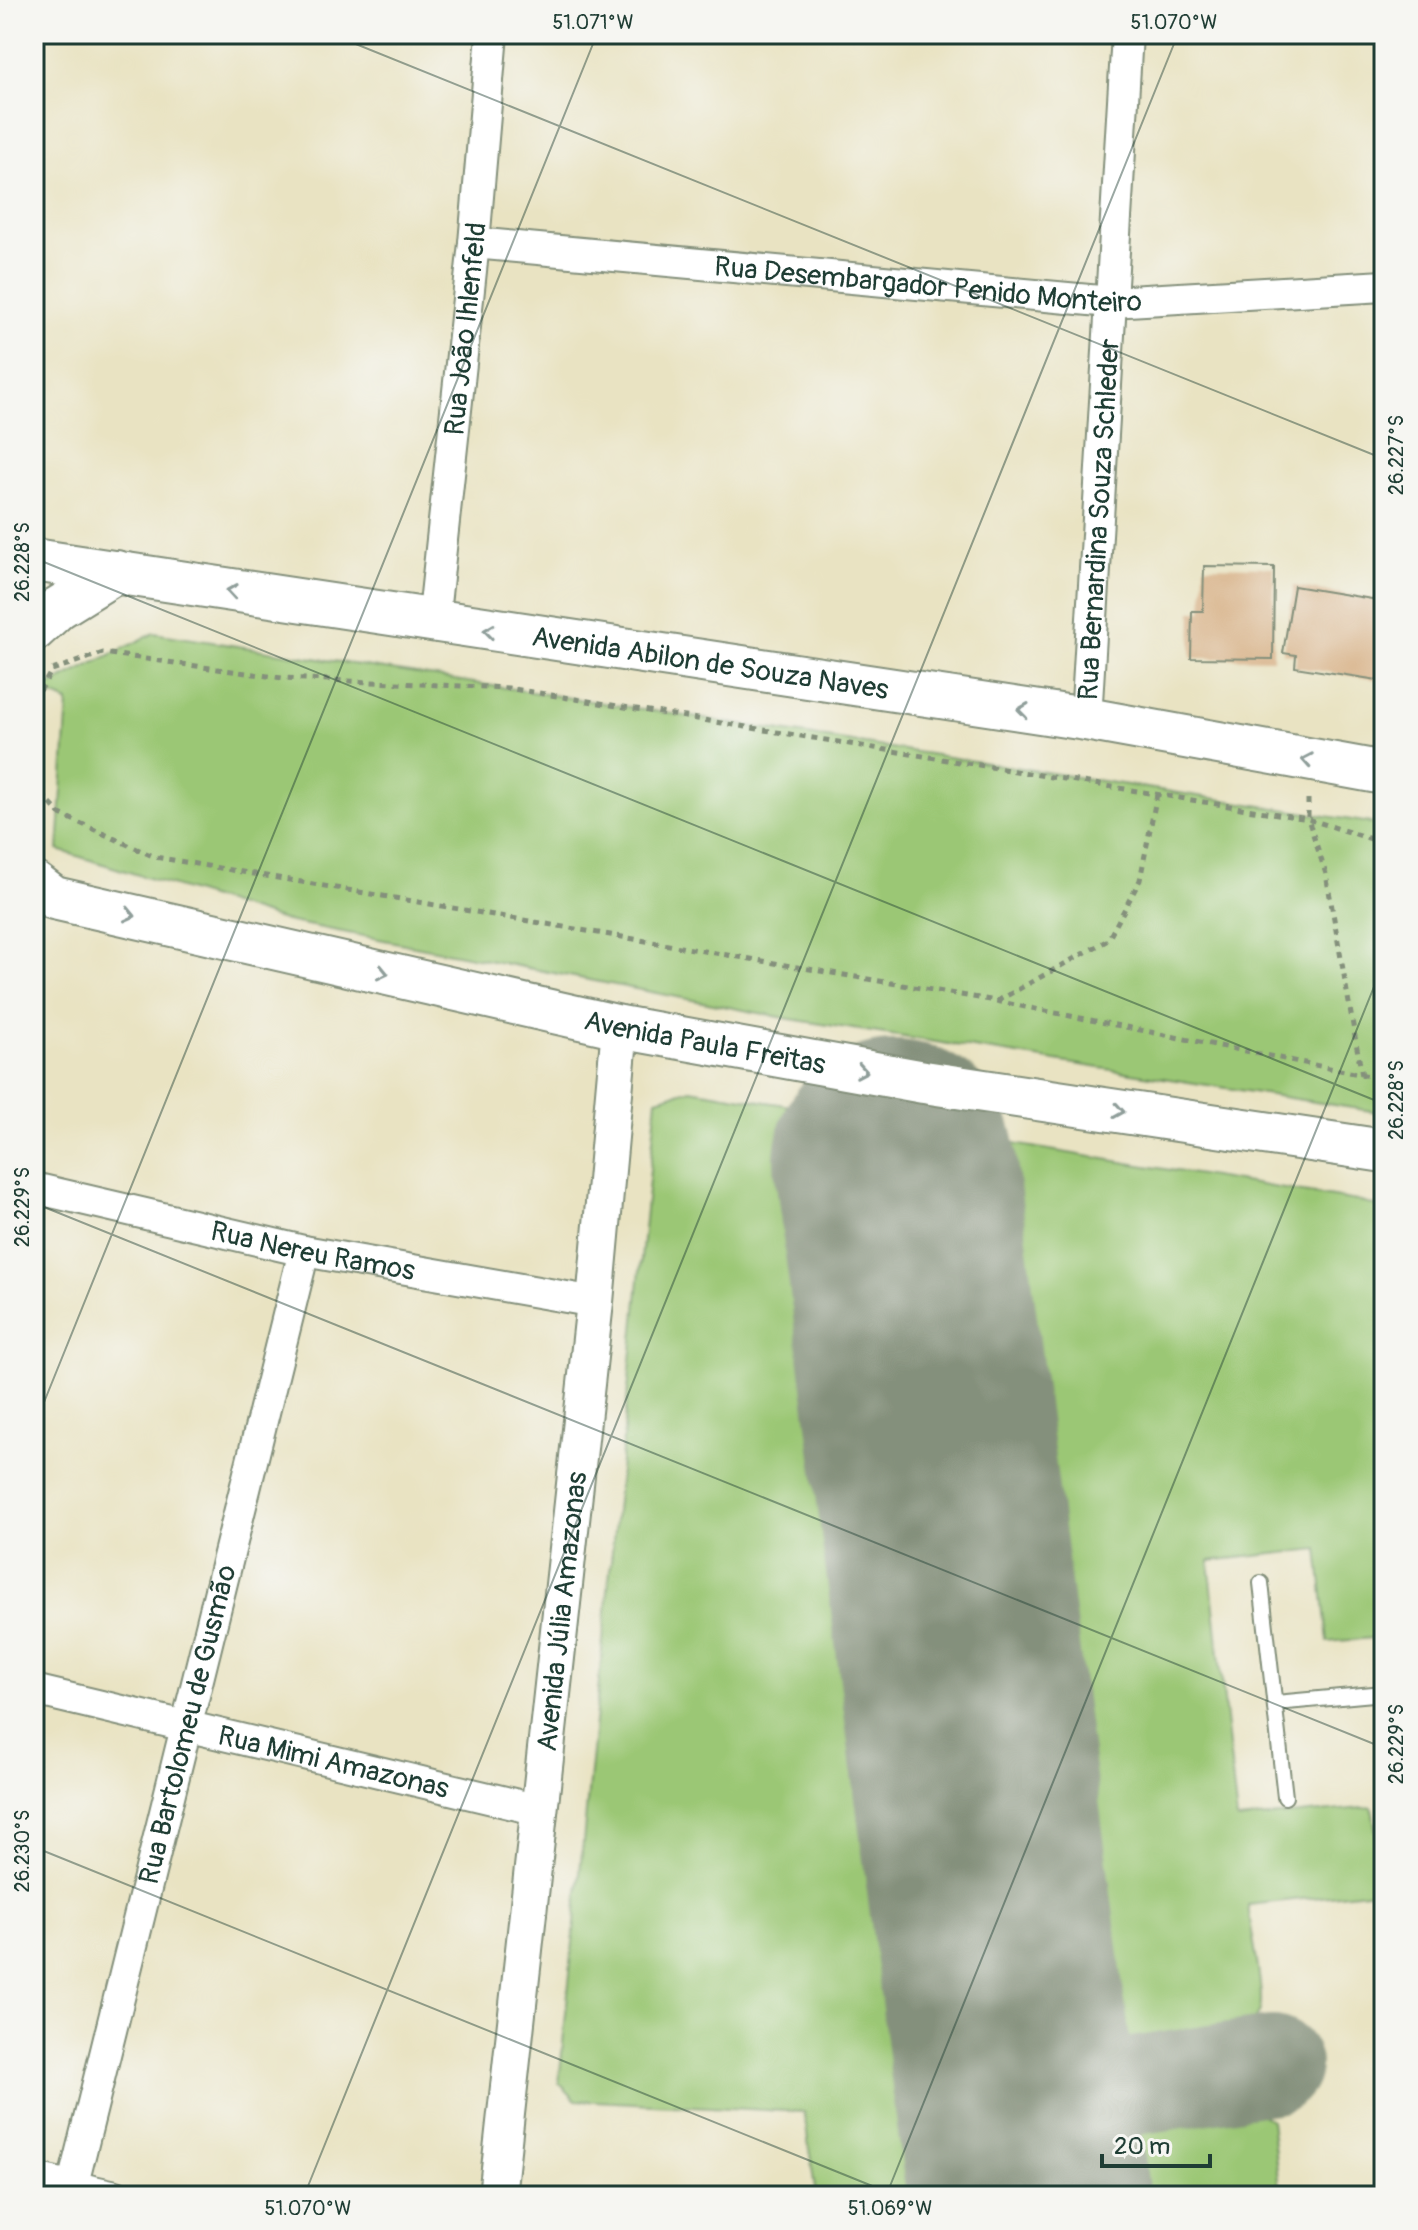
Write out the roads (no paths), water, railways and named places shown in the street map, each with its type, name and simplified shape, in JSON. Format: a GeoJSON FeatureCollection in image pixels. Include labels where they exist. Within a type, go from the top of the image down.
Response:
{"type":"FeatureCollection","features":[{"type":"Feature","properties":{"kind":"main road","name":"Avenida Abilon de Souza Naves"},"geometry":{"type":"LineString","coordinates":[[34,560],[433,623],[1086,719],[1384,773]]}},
{"type":"Feature","properties":{"kind":"main road"},"geometry":{"type":"LineString","coordinates":[[34,630],[58,608],[116,572]]}},
{"type":"Feature","properties":{"kind":"main road","name":"Avenida Paula Freitas"},"geometry":{"type":"LineString","coordinates":[[39,884],[620,1027],[924,1082],[1384,1151]]}},
{"type":"Feature","properties":{"kind":"street","name":"Rua João Ihlenfeld"},"geometry":{"type":"LineString","coordinates":[[433,623],[474,243],[492,34]]}},
{"type":"Feature","properties":{"kind":"street","name":"Rua Bernardina Souza Schleder"},"geometry":{"type":"LineString","coordinates":[[1086,719],[1127,34]]}},
{"type":"Feature","properties":{"kind":"street","name":"Rua Desembargador Penido Monteiro"},"geometry":{"type":"LineString","coordinates":[[474,243],[1111,302],[1384,286]]}},
{"type":"Feature","properties":{"kind":"street","name":"Avenida Júlia Amazonas"},"geometry":{"type":"LineString","coordinates":[[497,2196],[595,1302],[620,1027]]}},
{"type":"Feature","properties":{"kind":"street","name":"Rua Nereu Ramos"},"geometry":{"type":"LineString","coordinates":[[34,1188],[304,1251],[595,1302]]}},
{"type":"Feature","properties":{"kind":"street","name":"Rua Bartolomeu de Gusmão"},"geometry":{"type":"LineString","coordinates":[[71,2191],[304,1251]]}},
{"type":"Feature","properties":{"kind":"street","name":"Rua Mimi Amazonas"},"geometry":{"type":"LineString","coordinates":[[34,1690],[539,1810]]}},
{"type":"Feature","properties":{"kind":"street"},"geometry":{"type":"LineString","coordinates":[[34,2178],[71,2191],[116,2196]]}},
{"type":"Feature","properties":{"kind":"lane"},"geometry":{"type":"LineString","coordinates":[[1261,1583],[1285,1797]]}},
{"type":"Feature","properties":{"kind":"lane"},"geometry":{"type":"LineString","coordinates":[[1276,1703],[1384,1693]]}}]}
